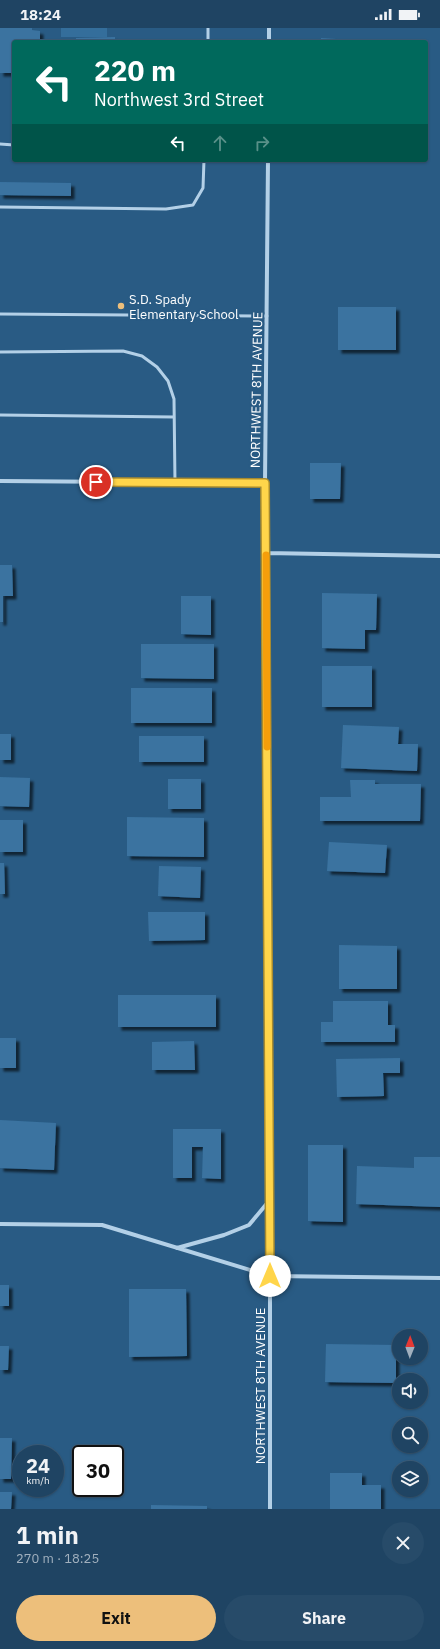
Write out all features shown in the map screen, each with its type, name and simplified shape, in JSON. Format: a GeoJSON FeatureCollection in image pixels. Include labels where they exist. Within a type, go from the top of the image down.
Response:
{"type":"FeatureCollection","features":[{"type":"Feature","properties":{"kind":"street"},"geometry":{"type":"LineString","coordinates":[[269,40],[270,28]]}},
{"type":"Feature","properties":{"kind":"street","name":"NORTHWEST 8TH AVENUE"},"geometry":{"type":"LineString","coordinates":[[268,162],[265,483],[270,1200],[270,1509]]}},
{"type":"Feature","properties":{"kind":"street"},"geometry":{"type":"LineString","coordinates":[[0,481],[265,483]]}},
{"type":"Feature","properties":{"kind":"street"},"geometry":{"type":"LineString","coordinates":[[266,552],[440,556]]}},
{"type":"Feature","properties":{"kind":"street"},"geometry":{"type":"LineString","coordinates":[[175,1248],[224,1235],[249,1225],[270,1200]]}},
{"type":"Feature","properties":{"kind":"street"},"geometry":{"type":"LineString","coordinates":[[0,1224],[102,1225],[270,1276],[440,1278]]}},
{"type":"Feature","properties":{"kind":"lane"},"geometry":{"type":"LineString","coordinates":[[208,28],[208,40]]}},
{"type":"Feature","properties":{"kind":"lane"},"geometry":{"type":"LineString","coordinates":[[0,144],[12,145]]}},
{"type":"Feature","properties":{"kind":"lane"},"geometry":{"type":"LineString","coordinates":[[0,207],[166,209],[193,205],[203,188],[204,162]]}},
{"type":"Feature","properties":{"kind":"lane"},"geometry":{"type":"LineString","coordinates":[[0,314],[267,316]]}},
{"type":"Feature","properties":{"kind":"lane"},"geometry":{"type":"LineString","coordinates":[[0,352],[123,351],[142,356],[157,367],[168,381],[174,399],[175,483]]}},
{"type":"Feature","properties":{"kind":"lane"},"geometry":{"type":"LineString","coordinates":[[0,415],[174,417]]}},
{"type":"Feature","properties":{"kind":"shaded area"},"geometry":{"type":"Polygon","coordinates":[[[61,28],[107,28],[107,37],[61,37],[61,28]]]}},
{"type":"Feature","properties":{"kind":"building"},"geometry":{"type":"Polygon","coordinates":[[[0,28],[32,28],[32,30],[40,31],[40,40],[12,40],[12,73],[0,73],[0,28]]]}},
{"type":"Feature","properties":{"kind":"building"},"geometry":{"type":"Polygon","coordinates":[[[115,37],[115,40],[76,40],[76,38],[115,37]]]}},
{"type":"Feature","properties":{"kind":"building"},"geometry":{"type":"Polygon","coordinates":[[[321,38],[352,40],[321,40],[321,38]]]}},
{"type":"Feature","properties":{"kind":"building"},"geometry":{"type":"Polygon","coordinates":[[[0,182],[71,183],[71,196],[0,195],[0,182]]]}},
{"type":"Feature","properties":{"kind":"building"},"geometry":{"type":"Polygon","coordinates":[[[338,307],[396,307],[396,350],[338,350],[338,307]]]}},
{"type":"Feature","properties":{"kind":"building"},"geometry":{"type":"Polygon","coordinates":[[[310,463],[341,463],[340,499],[310,499],[310,463]]]}},
{"type":"Feature","properties":{"kind":"building"},"geometry":{"type":"Polygon","coordinates":[[[0,565],[12,565],[13,596],[3,596],[3,622],[0,622],[0,565]]]}},
{"type":"Feature","properties":{"kind":"building"},"geometry":{"type":"Polygon","coordinates":[[[322,593],[377,594],[376,630],[365,630],[365,649],[322,648],[322,593]]]}},
{"type":"Feature","properties":{"kind":"building"},"geometry":{"type":"Polygon","coordinates":[[[181,596],[211,596],[211,635],[181,634],[181,596]]]}},
{"type":"Feature","properties":{"kind":"building"},"geometry":{"type":"Polygon","coordinates":[[[141,644],[214,644],[214,679],[141,678],[141,644]]]}},
{"type":"Feature","properties":{"kind":"building"},"geometry":{"type":"Polygon","coordinates":[[[322,666],[372,666],[372,707],[322,707],[322,666]]]}},
{"type":"Feature","properties":{"kind":"building"},"geometry":{"type":"Polygon","coordinates":[[[131,688],[212,688],[212,723],[131,723],[131,688]]]}},
{"type":"Feature","properties":{"kind":"building"},"geometry":{"type":"Polygon","coordinates":[[[343,725],[399,727],[398,744],[418,744],[417,771],[341,768],[343,725]]]}},
{"type":"Feature","properties":{"kind":"building"},"geometry":{"type":"Polygon","coordinates":[[[0,734],[11,734],[11,760],[0,760],[0,734]]]}},
{"type":"Feature","properties":{"kind":"building"},"geometry":{"type":"Polygon","coordinates":[[[139,736],[204,736],[204,762],[139,762],[139,736]]]}},
{"type":"Feature","properties":{"kind":"building"},"geometry":{"type":"Polygon","coordinates":[[[0,777],[30,778],[29,807],[0,806],[0,777]]]}},
{"type":"Feature","properties":{"kind":"building"},"geometry":{"type":"Polygon","coordinates":[[[168,779],[201,779],[201,809],[168,809],[168,779]]]}},
{"type":"Feature","properties":{"kind":"building"},"geometry":{"type":"Polygon","coordinates":[[[350,780],[375,780],[375,784],[421,784],[420,821],[320,821],[320,797],[351,797],[350,780]]]}},
{"type":"Feature","properties":{"kind":"building"},"geometry":{"type":"Polygon","coordinates":[[[127,817],[204,818],[204,857],[127,856],[127,817]]]}},
{"type":"Feature","properties":{"kind":"building"},"geometry":{"type":"Polygon","coordinates":[[[0,820],[23,820],[23,852],[0,852],[0,820]]]}},
{"type":"Feature","properties":{"kind":"building"},"geometry":{"type":"Polygon","coordinates":[[[329,842],[387,845],[385,873],[327,871],[329,842]]]}},
{"type":"Feature","properties":{"kind":"building"},"geometry":{"type":"Polygon","coordinates":[[[0,863],[4,863],[5,894],[0,894],[0,863]]]}},
{"type":"Feature","properties":{"kind":"building"},"geometry":{"type":"Polygon","coordinates":[[[159,866],[201,867],[200,898],[158,896],[159,866]]]}},
{"type":"Feature","properties":{"kind":"building"},"geometry":{"type":"Polygon","coordinates":[[[148,912],[205,912],[205,940],[149,941],[148,912]]]}},
{"type":"Feature","properties":{"kind":"building"},"geometry":{"type":"Polygon","coordinates":[[[339,945],[397,946],[397,989],[339,989],[339,945]]]}},
{"type":"Feature","properties":{"kind":"building"},"geometry":{"type":"Polygon","coordinates":[[[118,995],[216,995],[216,1027],[118,1027],[118,995]]]}},
{"type":"Feature","properties":{"kind":"building"},"geometry":{"type":"Polygon","coordinates":[[[333,1001],[388,1001],[388,1025],[395,1025],[395,1042],[321,1042],[321,1022],[333,1022],[333,1001]]]}},
{"type":"Feature","properties":{"kind":"building"},"geometry":{"type":"Polygon","coordinates":[[[0,1038],[16,1038],[16,1068],[0,1068],[0,1038]]]}},
{"type":"Feature","properties":{"kind":"building"},"geometry":{"type":"Polygon","coordinates":[[[194,1041],[195,1070],[152,1070],[152,1042],[194,1041]]]}},
{"type":"Feature","properties":{"kind":"building"},"geometry":{"type":"Polygon","coordinates":[[[400,1058],[400,1073],[383,1073],[384,1096],[337,1097],[336,1059],[400,1058]]]}},
{"type":"Feature","properties":{"kind":"building"},"geometry":{"type":"Polygon","coordinates":[[[0,1120],[56,1123],[54,1170],[0,1168],[0,1120]]]}},
{"type":"Feature","properties":{"kind":"building"},"geometry":{"type":"Polygon","coordinates":[[[173,1129],[221,1129],[221,1179],[202,1178],[203,1147],[192,1147],[192,1178],[173,1178],[173,1129]]]}},
{"type":"Feature","properties":{"kind":"building"},"geometry":{"type":"Polygon","coordinates":[[[308,1145],[343,1145],[343,1222],[308,1221],[308,1145]]]}},
{"type":"Feature","properties":{"kind":"building"},"geometry":{"type":"Polygon","coordinates":[[[414,1157],[440,1157],[440,1207],[356,1204],[357,1166],[414,1168],[414,1157]]]}},
{"type":"Feature","properties":{"kind":"building"},"geometry":{"type":"Polygon","coordinates":[[[0,1285],[9,1285],[9,1306],[0,1306],[0,1285]]]}},
{"type":"Feature","properties":{"kind":"building"},"geometry":{"type":"Polygon","coordinates":[[[129,1289],[186,1289],[187,1356],[129,1357],[129,1289]]]}},
{"type":"Feature","properties":{"kind":"building"},"geometry":{"type":"Polygon","coordinates":[[[326,1344],[392,1345],[392,1365],[396,1365],[396,1373],[392,1373],[392,1383],[325,1382],[326,1344]]]}},
{"type":"Feature","properties":{"kind":"building"},"geometry":{"type":"Polygon","coordinates":[[[0,1346],[9,1346],[8,1370],[0,1370],[0,1346]]]}},
{"type":"Feature","properties":{"kind":"building"},"geometry":{"type":"Polygon","coordinates":[[[0,1438],[12,1438],[11,1479],[0,1479],[0,1438]]]}},
{"type":"Feature","properties":{"kind":"building"},"geometry":{"type":"Polygon","coordinates":[[[330,1473],[362,1473],[362,1485],[381,1485],[381,1509],[330,1509],[330,1473]]]}},
{"type":"Feature","properties":{"kind":"building"},"geometry":{"type":"Polygon","coordinates":[[[0,1492],[12,1492],[11,1509],[0,1509],[0,1492]]]}},
{"type":"Feature","properties":{"kind":"building"},"geometry":{"type":"Polygon","coordinates":[[[151,1505],[207,1506],[207,1509],[151,1509],[151,1505]]]}},
{"type":"Feature","properties":{"kind":"slow traffic"},"geometry":{"type":"LineString","coordinates":[[266,555],[267,747]]}},
{"type":"Feature","properties":{"kind":"place","name":"S.D. Spady Elementary School"},"geometry":{"type":"Point","coordinates":[121,306]}},
{"type":"Feature","properties":{"kind":"route"},"geometry":{"type":"LineString","coordinates":[[96,482],[265,483],[270,1276]]}}]}
